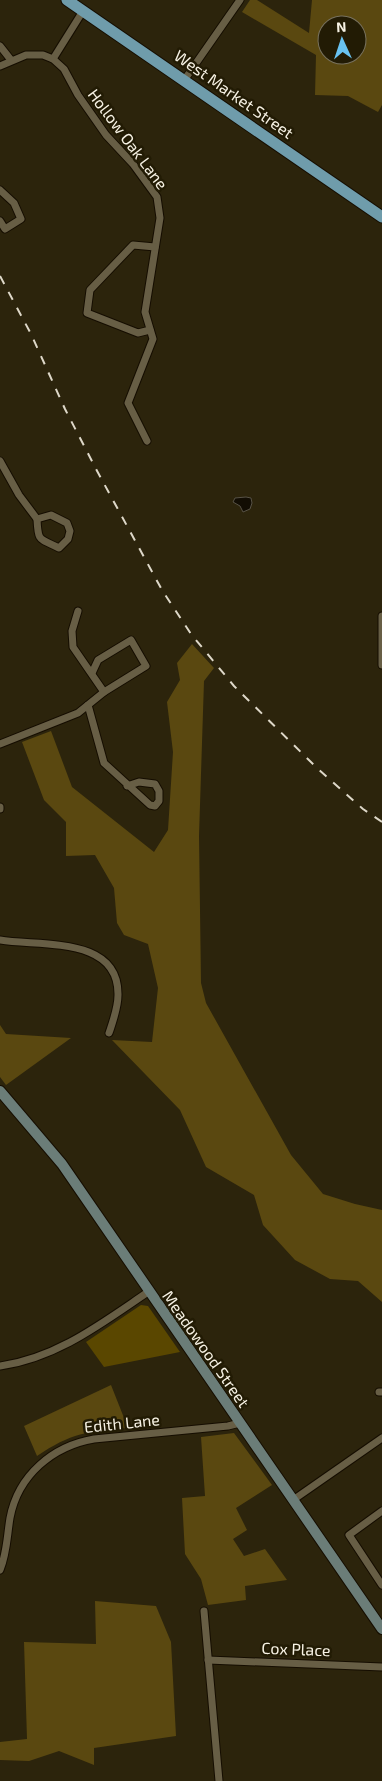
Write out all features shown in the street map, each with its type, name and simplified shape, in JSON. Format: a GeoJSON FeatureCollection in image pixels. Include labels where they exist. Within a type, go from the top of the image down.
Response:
{"type":"FeatureCollection","features":[{"type":"Feature","properties":{"kind":"main road","name":"West Market Street"},"geometry":{"type":"LineString","coordinates":[[67,0],[185,79],[382,217]]}},
{"type":"Feature","properties":{"kind":"street"},"geometry":{"type":"LineString","coordinates":[[185,79],[240,0]]}},
{"type":"Feature","properties":{"kind":"street"},"geometry":{"type":"LineString","coordinates":[[0,66],[26,55],[43,55],[54,59],[83,11]]}},
{"type":"Feature","properties":{"kind":"street"},"geometry":{"type":"LineString","coordinates":[[0,46],[11,60]]}},
{"type":"Feature","properties":{"kind":"street","name":"Hollow Oak Lane"},"geometry":{"type":"LineString","coordinates":[[54,59],[64,69],[78,95],[106,135],[133,164],[157,197],[160,218],[145,312],[153,339],[128,404],[147,441]]}},
{"type":"Feature","properties":{"kind":"street"},"geometry":{"type":"LineString","coordinates":[[0,190],[14,203],[21,219],[5,229],[0,222]]}},
{"type":"Feature","properties":{"kind":"street"},"geometry":{"type":"LineString","coordinates":[[150,330],[138,334],[87,313],[90,290],[133,245],[155,247]]}},
{"type":"Feature","properties":{"kind":"street"},"geometry":{"type":"LineString","coordinates":[[0,461],[19,495],[37,519],[36,531],[40,538],[59,548],[68,538],[70,531],[67,524],[51,515],[37,519]]}},
{"type":"Feature","properties":{"kind":"street"},"geometry":{"type":"LineString","coordinates":[[78,611],[72,631],[73,647],[104,692]]}},
{"type":"Feature","properties":{"kind":"street"},"geometry":{"type":"LineString","coordinates":[[382,616],[382,665]]}},
{"type":"Feature","properties":{"kind":"street"},"geometry":{"type":"LineString","coordinates":[[0,744],[78,713],[104,692],[146,666],[131,640],[98,660],[92,673]]}},
{"type":"Feature","properties":{"kind":"street"},"geometry":{"type":"LineString","coordinates":[[88,705],[104,764],[127,786],[150,805],[155,806],[160,801],[159,791],[154,784],[139,782],[127,786]]}},
{"type":"Feature","properties":{"kind":"street"},"geometry":{"type":"LineString","coordinates":[[0,940],[74,947],[94,954],[105,962],[114,974],[118,995],[109,1033]]}},
{"type":"Feature","properties":{"kind":"street","name":"Meadowood Street"},"geometry":{"type":"LineString","coordinates":[[0,1091],[62,1164],[148,1292],[382,1629]]}},
{"type":"Feature","properties":{"kind":"street"},"geometry":{"type":"LineString","coordinates":[[0,1366],[39,1357],[70,1344],[148,1292]]}},
{"type":"Feature","properties":{"kind":"street","name":"Edith Lane"},"geometry":{"type":"LineString","coordinates":[[0,1570],[7,1549],[14,1504],[23,1484],[34,1469],[51,1455],[85,1440],[240,1423]]}},
{"type":"Feature","properties":{"kind":"street"},"geometry":{"type":"LineString","coordinates":[[293,1500],[382,1438]]}},
{"type":"Feature","properties":{"kind":"street"},"geometry":{"type":"LineString","coordinates":[[382,1511],[348,1535],[382,1585]]}},
{"type":"Feature","properties":{"kind":"street"},"geometry":{"type":"LineString","coordinates":[[204,1611],[219,1781]]}},
{"type":"Feature","properties":{"kind":"street","name":"Cox Place"},"geometry":{"type":"LineString","coordinates":[[208,1660],[382,1667]]}},
{"type":"Feature","properties":{"kind":"shaded area"},"geometry":{"type":"Polygon","coordinates":[[[250,0],[257,0],[309,33],[312,0],[382,0],[382,105],[378,112],[348,96],[315,95],[316,55],[242,12],[250,0]]]}},
{"type":"Feature","properties":{"kind":"shaded area"},"geometry":{"type":"Polygon","coordinates":[[[235,498],[251,498],[252,503],[250,509],[243,512],[240,506],[233,502],[235,498]]]}},
{"type":"Feature","properties":{"kind":"shaded area"},"geometry":{"type":"Polygon","coordinates":[[[192,644],[214,668],[204,681],[199,836],[201,983],[206,1003],[291,1155],[323,1194],[382,1210],[382,1302],[358,1281],[330,1279],[295,1260],[263,1225],[254,1195],[206,1167],[180,1110],[112,1040],[152,1042],[158,988],[148,944],[124,935],[117,923],[114,888],[95,855],[66,856],[66,822],[44,800],[22,742],[51,731],[72,787],[154,852],[168,830],[173,752],[167,702],[180,680],[177,663],[192,644]]]}},
{"type":"Feature","properties":{"kind":"shaded area"},"geometry":{"type":"Polygon","coordinates":[[[0,1025],[6,1034],[71,1038],[6,1085],[0,1077],[0,1025]]]}},
{"type":"Feature","properties":{"kind":"shaded area"},"geometry":{"type":"Polygon","coordinates":[[[141,1305],[148,1306],[180,1352],[104,1367],[86,1342],[141,1305]]]}},
{"type":"Feature","properties":{"kind":"shaded area"},"geometry":{"type":"Polygon","coordinates":[[[111,1385],[128,1428],[80,1434],[60,1442],[37,1456],[24,1426],[111,1385]]]}},
{"type":"Feature","properties":{"kind":"shaded area"},"geometry":{"type":"Polygon","coordinates":[[[234,1433],[272,1485],[236,1508],[247,1530],[233,1539],[244,1556],[265,1549],[287,1580],[245,1586],[246,1600],[208,1605],[201,1579],[185,1554],[182,1498],[205,1496],[201,1437],[234,1433]]]}},
{"type":"Feature","properties":{"kind":"shaded area"},"geometry":{"type":"Polygon","coordinates":[[[95,1601],[156,1606],[171,1642],[176,1736],[94,1748],[94,1765],[59,1751],[29,1761],[0,1760],[0,1742],[27,1739],[24,1642],[96,1644],[95,1601]]]}},
{"type":"Feature","properties":{"kind":"railway"},"geometry":{"type":"LineString","coordinates":[[0,276],[31,334],[65,409],[96,469],[162,590],[191,634],[234,686],[317,768],[363,809],[382,822]]}}]}
